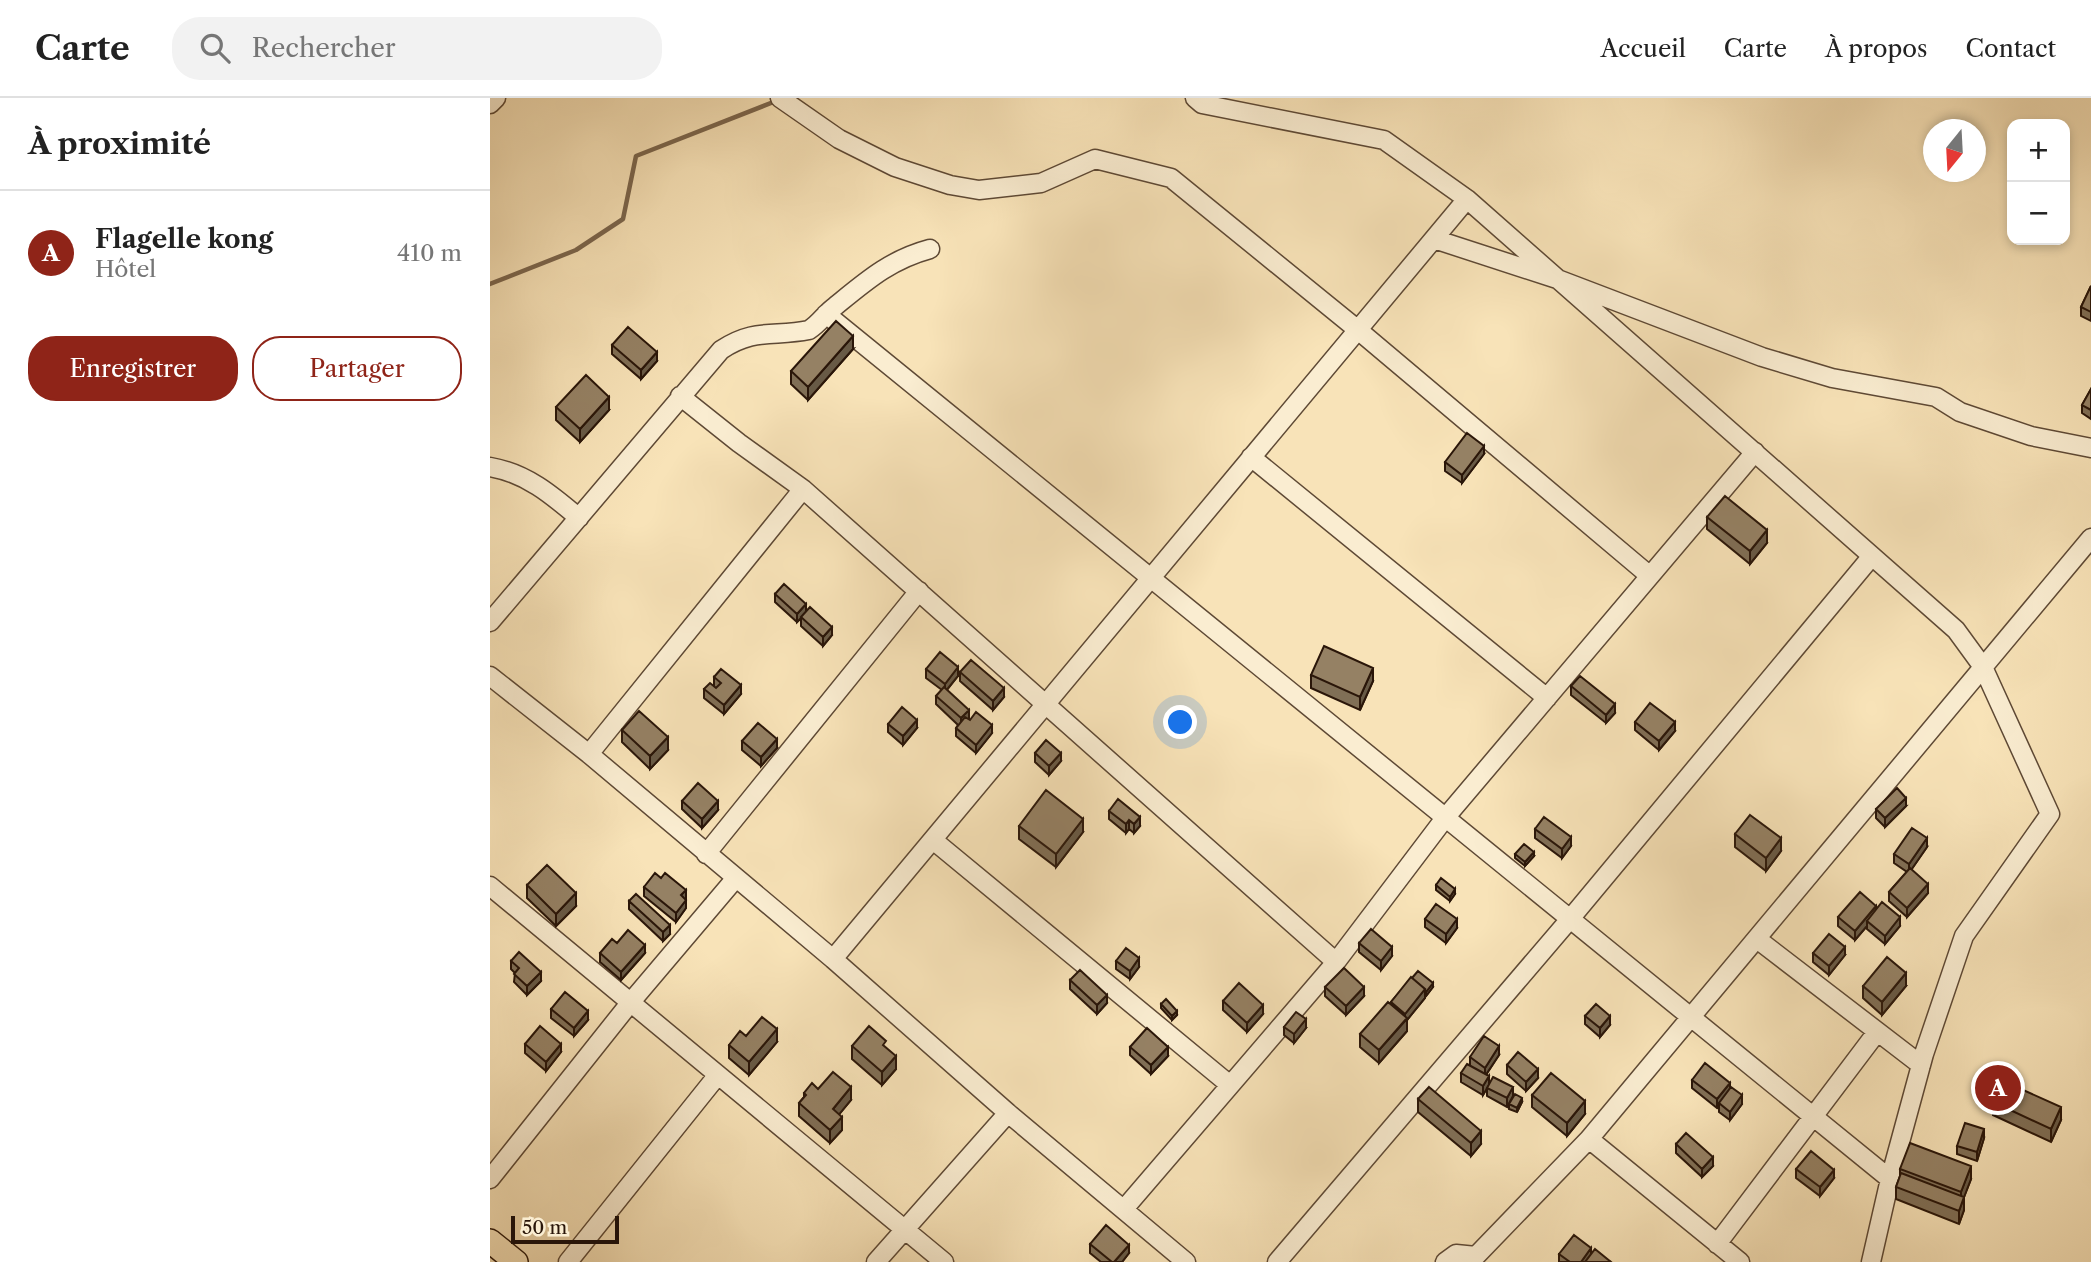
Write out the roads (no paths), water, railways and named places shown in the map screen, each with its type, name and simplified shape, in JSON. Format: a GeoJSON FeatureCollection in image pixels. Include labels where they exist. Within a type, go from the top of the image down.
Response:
{"type":"FeatureCollection","features":[{"type":"Feature","properties":{"kind":"main road"},"geometry":{"type":"LineString","coordinates":[[490,1241],[516,1262]]}},
{"type":"Feature","properties":{"kind":"street"},"geometry":{"type":"LineString","coordinates":[[490,104],[496,98]]}},
{"type":"Feature","properties":{"kind":"street"},"geometry":{"type":"LineString","coordinates":[[780,98],[839,139],[895,167],[960,187],[979,190],[1041,183],[1096,159],[1171,178],[1358,330],[1650,576]]}},
{"type":"Feature","properties":{"kind":"street"},"geometry":{"type":"LineString","coordinates":[[1195,98],[1202,104],[1384,140],[1467,199],[1956,630],[1983,667],[2050,814],[1964,936],[1921,1065],[1871,1262]]}},
{"type":"Feature","properties":{"kind":"street"},"geometry":{"type":"LineString","coordinates":[[833,959],[1467,199]]}},
{"type":"Feature","properties":{"kind":"street"},"geometry":{"type":"LineString","coordinates":[[1434,239],[1560,280],[1762,357],[1832,378],[1936,397],[1960,412],[2031,436],[2091,448]]}},
{"type":"Feature","properties":{"kind":"street"},"geometry":{"type":"LineString","coordinates":[[490,622],[721,350],[751,335],[809,330],[885,268],[905,256],[930,249]]}},
{"type":"Feature","properties":{"kind":"street"},"geometry":{"type":"LineString","coordinates":[[826,314],[1890,1179]]}},
{"type":"Feature","properties":{"kind":"street"},"geometry":{"type":"LineString","coordinates":[[680,396],[803,489],[1336,962]]}},
{"type":"Feature","properties":{"kind":"street"},"geometry":{"type":"LineString","coordinates":[[1124,1209],[1336,962],[1445,818],[1755,452]]}},
{"type":"Feature","properties":{"kind":"street"},"geometry":{"type":"LineString","coordinates":[[1251,457],[1547,698]]}},
{"type":"Feature","properties":{"kind":"street"},"geometry":{"type":"LineString","coordinates":[[490,467],[526,478],[545,489],[579,518]]}},
{"type":"Feature","properties":{"kind":"street"},"geometry":{"type":"LineString","coordinates":[[589,754],[803,489]]}},
{"type":"Feature","properties":{"kind":"street"},"geometry":{"type":"LineString","coordinates":[[1445,1262],[1457,1254],[1480,1259],[1588,1139],[2091,538]]}},
{"type":"Feature","properties":{"kind":"street"},"geometry":{"type":"LineString","coordinates":[[1277,1262],[1570,919],[1872,556]]}},
{"type":"Feature","properties":{"kind":"street"},"geometry":{"type":"LineString","coordinates":[[706,854],[919,591]]}},
{"type":"Feature","properties":{"kind":"street"},"geometry":{"type":"LineString","coordinates":[[490,676],[589,754],[833,959],[1008,1112],[1186,1262]]}},
{"type":"Feature","properties":{"kind":"street"},"geometry":{"type":"LineString","coordinates":[[933,840],[1230,1085]]}},
{"type":"Feature","properties":{"kind":"street"},"geometry":{"type":"LineString","coordinates":[[490,1179],[630,1003],[735,879]]}},
{"type":"Feature","properties":{"kind":"street"},"geometry":{"type":"LineString","coordinates":[[490,886],[944,1262]]}},
{"type":"Feature","properties":{"kind":"street"},"geometry":{"type":"LineString","coordinates":[[1757,939],[1921,1065]]}},
{"type":"Feature","properties":{"kind":"street"},"geometry":{"type":"LineString","coordinates":[[1717,1244],[1877,1032]]}},
{"type":"Feature","properties":{"kind":"street"},"geometry":{"type":"LineString","coordinates":[[568,1262],[717,1076]]}},
{"type":"Feature","properties":{"kind":"street"},"geometry":{"type":"LineString","coordinates":[[876,1262],[1008,1112]]}},
{"type":"Feature","properties":{"kind":"street"},"geometry":{"type":"LineString","coordinates":[[1588,1139],[1740,1262]]}},
{"type":"Feature","properties":{"kind":"waterway"},"geometry":{"type":"LineString","coordinates":[[490,284],[576,250],[623,219],[636,156],[776,101]]}},
{"type":"Feature","properties":{"kind":"place","name":"Flagelle kong"},"geometry":{"type":"Point","coordinates":[1998,1088]}}]}
